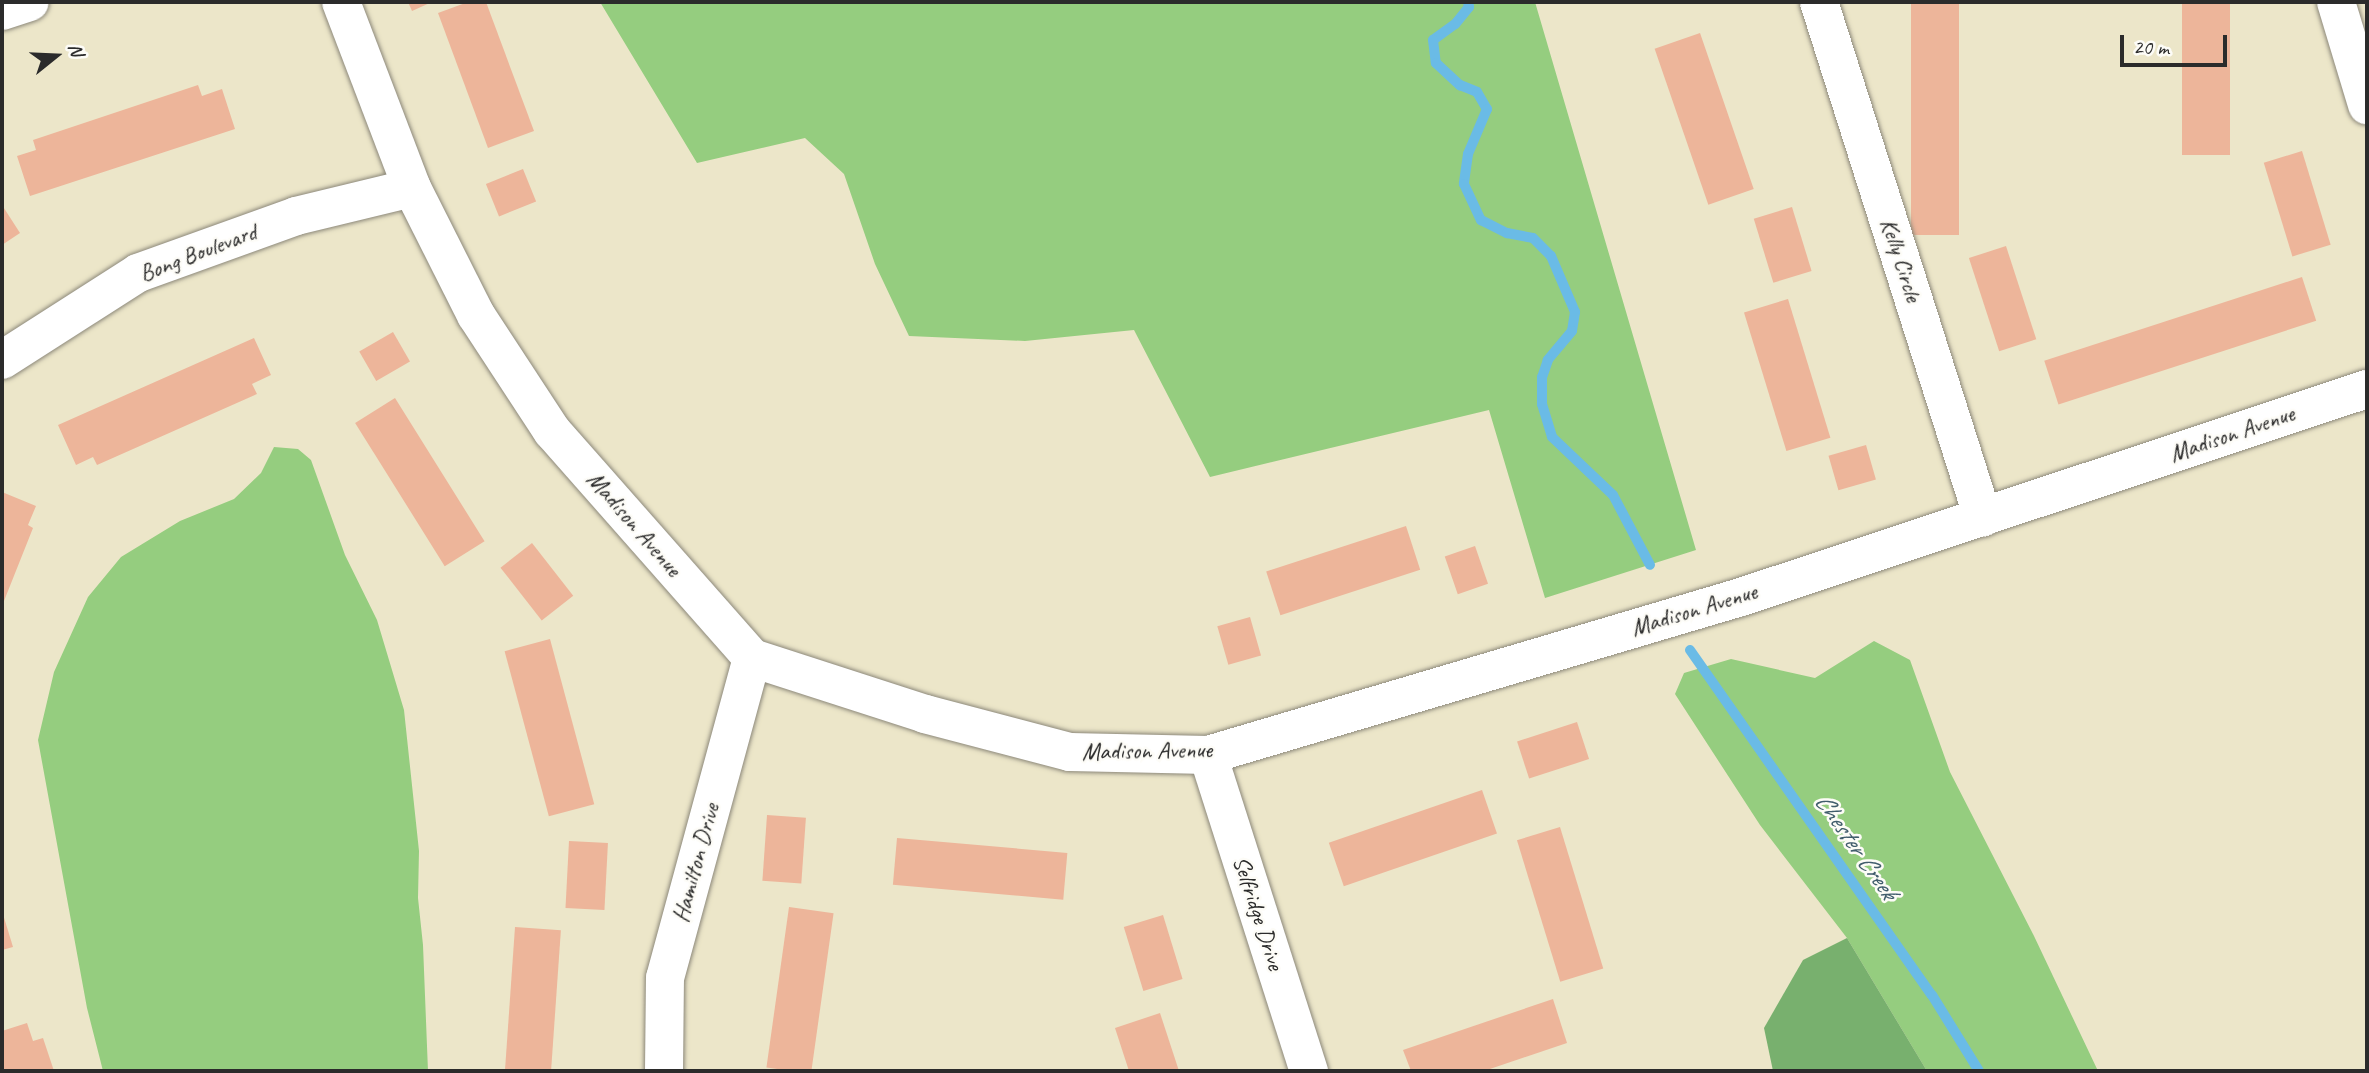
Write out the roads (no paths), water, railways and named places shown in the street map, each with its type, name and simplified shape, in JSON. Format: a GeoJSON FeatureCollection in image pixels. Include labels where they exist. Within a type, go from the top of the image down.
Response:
{"type":"FeatureCollection","features":[{"type":"Feature","properties":{"kind":"street"},"geometry":{"type":"LineString","coordinates":[[2,11],[30,2]]}},
{"type":"Feature","properties":{"kind":"street","name":"Madison Avenue"},"geometry":{"type":"LineString","coordinates":[[341,2],[412,188],[475,315],[552,431],[752,658],[925,714],[1070,752],[1208,755],[1741,597],[2367,389]]}},
{"type":"Feature","properties":{"kind":"street","name":"Kelly Circle"},"geometry":{"type":"LineString","coordinates":[[1819,2],[1983,518]]}},
{"type":"Feature","properties":{"kind":"street"},"geometry":{"type":"LineString","coordinates":[[2336,2],[2367,105]]}},
{"type":"Feature","properties":{"kind":"street","name":"Bong Boulevard"},"geometry":{"type":"LineString","coordinates":[[2,360],[138,273],[296,216],[412,188]]}},
{"type":"Feature","properties":{"kind":"street","name":"Hamilton Drive"},"geometry":{"type":"LineString","coordinates":[[664,1071],[665,978],[752,658]]}},
{"type":"Feature","properties":{"kind":"street","name":"Selfridge Drive"},"geometry":{"type":"LineString","coordinates":[[1208,755],[1309,1071]]}},
{"type":"Feature","properties":{"kind":"waterway","name":"Chester Creek"},"geometry":{"type":"LineString","coordinates":[[1468,2],[1469,7],[1455,24],[1433,40],[1436,63],[1460,85],[1477,92],[1487,109],[1468,154],[1464,184],[1481,220],[1507,233],[1533,238],[1551,256],[1575,312],[1572,331],[1548,360],[1542,377],[1542,404],[1552,437],[1613,495],[1650,565]]}},
{"type":"Feature","properties":{"kind":"waterway","name":"Chester Creek"},"geometry":{"type":"LineString","coordinates":[[1690,650],[1932,995],[1979,1071]]}}]}
